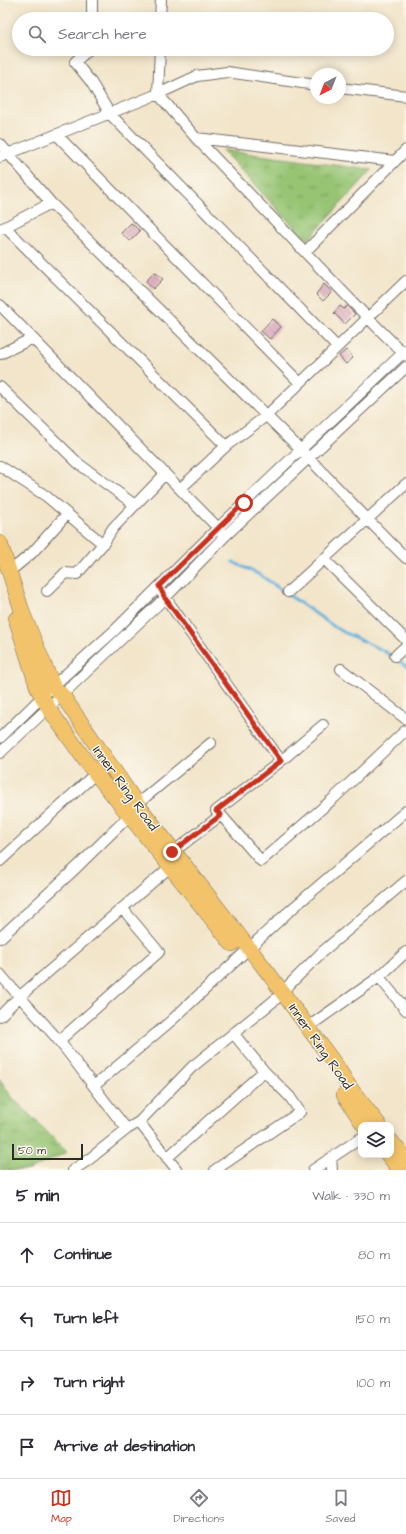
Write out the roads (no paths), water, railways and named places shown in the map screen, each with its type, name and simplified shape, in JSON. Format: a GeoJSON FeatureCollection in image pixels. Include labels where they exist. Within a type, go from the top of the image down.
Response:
{"type":"FeatureCollection","features":[{"type":"Feature","properties":{"kind":"highway","name":"Inner Ring Road"},"geometry":{"type":"LineString","coordinates":[[0,543],[5,574],[16,619],[38,689],[52,697],[133,810],[279,995],[308,1027],[350,1088],[377,1122]]}},
{"type":"Feature","properties":{"kind":"highway","name":"Inner Ring Road"},"geometry":{"type":"LineString","coordinates":[[52,697],[96,773],[133,810]]}},
{"type":"Feature","properties":{"kind":"highway","name":"Inner Ring Road"},"geometry":{"type":"LineString","coordinates":[[279,995],[362,1122]]}},
{"type":"Feature","properties":{"kind":"highway"},"geometry":{"type":"LineString","coordinates":[[394,1145],[406,1160]]}},
{"type":"Feature","properties":{"kind":"highway"},"geometry":{"type":"LineString","coordinates":[[390,1158],[400,1170]]}},
{"type":"Feature","properties":{"kind":"street"},"geometry":{"type":"LineString","coordinates":[[92,0],[92,12]]}},
{"type":"Feature","properties":{"kind":"street"},"geometry":{"type":"LineString","coordinates":[[160,12],[161,0]]}},
{"type":"Feature","properties":{"kind":"street"},"geometry":{"type":"LineString","coordinates":[[81,56],[75,62],[92,82],[110,114],[336,346]]}},
{"type":"Feature","properties":{"kind":"street"},"geometry":{"type":"LineString","coordinates":[[0,753],[114,631],[159,586],[391,364],[405,353],[367,317],[196,138],[158,94],[160,56]]}},
{"type":"Feature","properties":{"kind":"street"},"geometry":{"type":"LineString","coordinates":[[4,155],[110,114],[197,76],[227,72],[310,84]]}},
{"type":"Feature","properties":{"kind":"street"},"geometry":{"type":"LineString","coordinates":[[346,89],[406,96]]}},
{"type":"Feature","properties":{"kind":"street"},"geometry":{"type":"LineString","coordinates":[[57,135],[300,382]]}},
{"type":"Feature","properties":{"kind":"street"},"geometry":{"type":"LineString","coordinates":[[196,138],[395,161]]}},
{"type":"Feature","properties":{"kind":"street"},"geometry":{"type":"LineString","coordinates":[[0,144],[4,155],[51,203],[309,457],[367,520],[406,558]]}},
{"type":"Feature","properties":{"kind":"street"},"geometry":{"type":"LineString","coordinates":[[305,252],[406,150]]}},
{"type":"Feature","properties":{"kind":"street"},"geometry":{"type":"LineString","coordinates":[[51,203],[2,228],[226,446]]}},
{"type":"Feature","properties":{"kind":"street"},"geometry":{"type":"LineString","coordinates":[[180,489],[226,446],[266,416],[336,346],[406,281]]}},
{"type":"Feature","properties":{"kind":"street"},"geometry":{"type":"LineString","coordinates":[[0,305],[31,339],[225,536]]}},
{"type":"Feature","properties":{"kind":"street"},"geometry":{"type":"LineString","coordinates":[[0,354],[31,339]]}},
{"type":"Feature","properties":{"kind":"street"},"geometry":{"type":"LineString","coordinates":[[0,738],[52,697],[165,598],[225,536],[309,457],[404,373],[391,364]]}},
{"type":"Feature","properties":{"kind":"street"},"geometry":{"type":"LineString","coordinates":[[0,387],[79,464],[135,505]]}},
{"type":"Feature","properties":{"kind":"street"},"geometry":{"type":"LineString","coordinates":[[0,466],[46,496],[103,544]]}},
{"type":"Feature","properties":{"kind":"street"},"geometry":{"type":"LineString","coordinates":[[47,591],[65,573],[76,574],[103,544],[113,528],[165,474]]}},
{"type":"Feature","properties":{"kind":"street"},"geometry":{"type":"LineString","coordinates":[[288,592],[406,484]]}},
{"type":"Feature","properties":{"kind":"street"},"geometry":{"type":"LineString","coordinates":[[5,574],[32,553],[67,514]]}},
{"type":"Feature","properties":{"kind":"street"},"geometry":{"type":"LineString","coordinates":[[325,558],[324,559],[406,640]]}},
{"type":"Feature","properties":{"kind":"street"},"geometry":{"type":"LineString","coordinates":[[159,586],[165,598],[281,761]]}},
{"type":"Feature","properties":{"kind":"street"},"geometry":{"type":"LineString","coordinates":[[395,656],[406,646]]}},
{"type":"Feature","properties":{"kind":"street"},"geometry":{"type":"LineString","coordinates":[[341,669],[406,719]]}},
{"type":"Feature","properties":{"kind":"street"},"geometry":{"type":"LineString","coordinates":[[323,725],[281,761],[216,811],[261,861],[334,798],[406,730]]}},
{"type":"Feature","properties":{"kind":"street"},"geometry":{"type":"LineString","coordinates":[[0,938],[77,867],[133,810],[211,743]]}},
{"type":"Feature","properties":{"kind":"street"},"geometry":{"type":"LineString","coordinates":[[0,861],[96,773]]}},
{"type":"Feature","properties":{"kind":"street"},"geometry":{"type":"LineString","coordinates":[[94,1086],[172,1020],[245,951],[406,811]]}},
{"type":"Feature","properties":{"kind":"street"},"geometry":{"type":"LineString","coordinates":[[0,1016],[19,997],[122,908],[171,859],[221,815]]}},
{"type":"Feature","properties":{"kind":"street"},"geometry":{"type":"LineString","coordinates":[[73,1170],[87,1161],[127,1129],[139,1122],[192,1067],[279,995],[322,952],[406,881]]}},
{"type":"Feature","properties":{"kind":"street"},"geometry":{"type":"LineString","coordinates":[[59,1041],[159,952],[122,908]]}},
{"type":"Feature","properties":{"kind":"street"},"geometry":{"type":"LineString","coordinates":[[308,1027],[379,977],[406,952]]}},
{"type":"Feature","properties":{"kind":"street"},"geometry":{"type":"LineString","coordinates":[[0,974],[59,1041],[94,1086],[100,1097],[127,1129]]}},
{"type":"Feature","properties":{"kind":"street"},"geometry":{"type":"LineString","coordinates":[[379,977],[406,1010]]}},
{"type":"Feature","properties":{"kind":"street"},"geometry":{"type":"LineString","coordinates":[[214,1170],[300,1112],[290,1097],[264,1071],[233,1033]]}},
{"type":"Feature","properties":{"kind":"street"},"geometry":{"type":"LineString","coordinates":[[167,1158],[264,1071]]}},
{"type":"Feature","properties":{"kind":"street"},"geometry":{"type":"LineString","coordinates":[[139,1122],[177,1170]]}},
{"type":"Feature","properties":{"kind":"street"},"geometry":{"type":"LineString","coordinates":[[313,1170],[358,1140]]}},
{"type":"Feature","properties":{"kind":"street"},"geometry":{"type":"LineString","coordinates":[[331,1158],[332,1170]]}},
{"type":"Feature","properties":{"kind":"waterway"},"geometry":{"type":"LineString","coordinates":[[233,562],[260,575],[339,630],[384,651],[406,666]]}}]}
